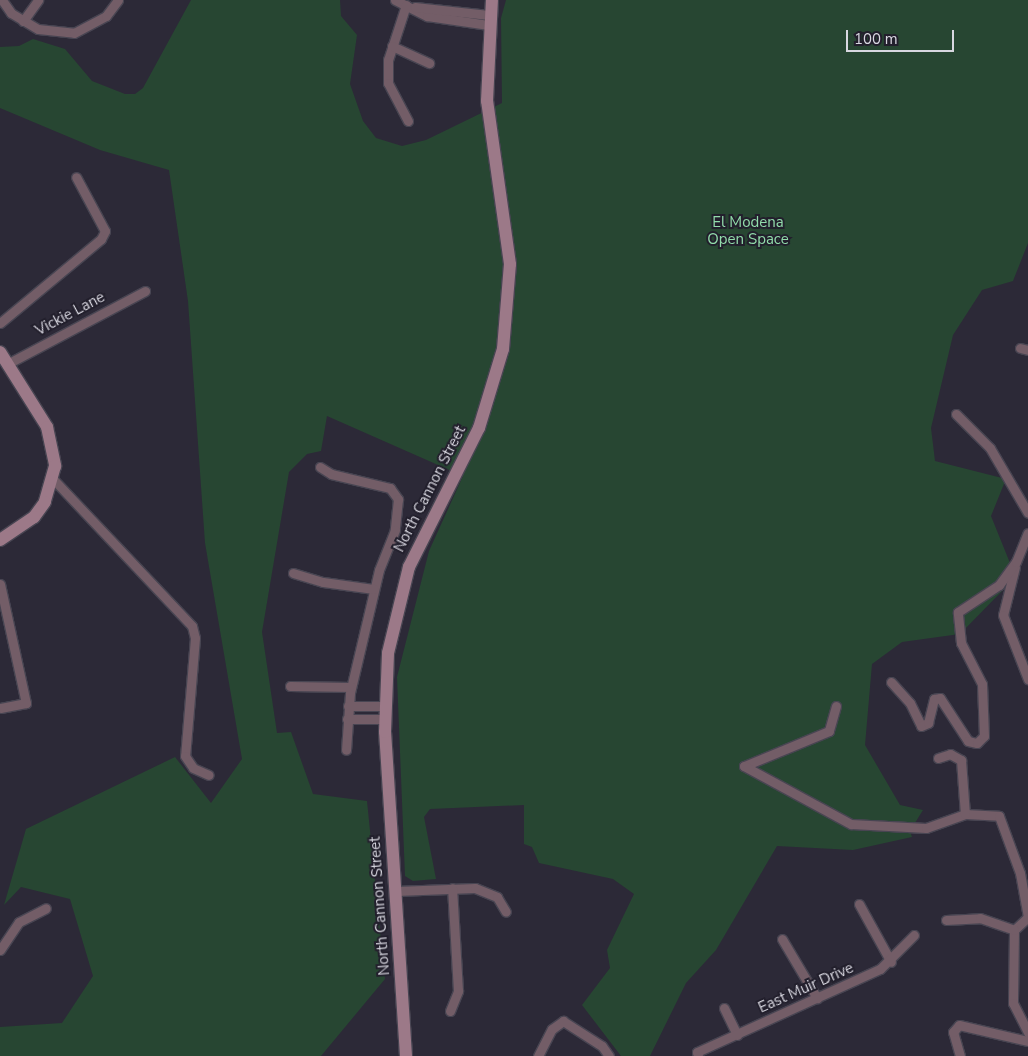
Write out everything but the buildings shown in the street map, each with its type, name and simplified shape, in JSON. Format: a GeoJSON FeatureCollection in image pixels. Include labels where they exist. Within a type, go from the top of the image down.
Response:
{"type":"FeatureCollection","features":[{"type":"Feature","properties":{"kind":"main road","name":"North Cannon Street"},"geometry":{"type":"LineString","coordinates":[[406,1056],[385,713],[391,637],[409,567],[479,428],[503,349],[510,256],[489,121],[489,20],[492,0]]}},
{"type":"Feature","properties":{"kind":"main road"},"geometry":{"type":"LineString","coordinates":[[0,352],[9,363],[47,427],[54,450],[54,480],[34,516],[0,540]]}},
{"type":"Feature","properties":{"kind":"street"},"geometry":{"type":"LineString","coordinates":[[2,0],[23,21],[38,29],[74,33],[106,16],[118,0]]}},
{"type":"Feature","properties":{"kind":"street"},"geometry":{"type":"LineString","coordinates":[[23,21],[38,0]]}},
{"type":"Feature","properties":{"kind":"street"},"geometry":{"type":"LineString","coordinates":[[395,0],[410,6],[489,20]]}},
{"type":"Feature","properties":{"kind":"street"},"geometry":{"type":"LineString","coordinates":[[408,121],[388,82],[392,46],[410,6]]}},
{"type":"Feature","properties":{"kind":"street"},"geometry":{"type":"LineString","coordinates":[[392,46],[429,63]]}},
{"type":"Feature","properties":{"kind":"street"},"geometry":{"type":"LineString","coordinates":[[0,323],[101,239],[105,231],[76,176]]}},
{"type":"Feature","properties":{"kind":"street","name":"Vickie Lane"},"geometry":{"type":"LineString","coordinates":[[9,363],[145,291]]}},
{"type":"Feature","properties":{"kind":"street"},"geometry":{"type":"LineString","coordinates":[[956,414],[990,448],[1028,513]]}},
{"type":"Feature","properties":{"kind":"street"},"geometry":{"type":"LineString","coordinates":[[320,467],[394,491],[396,523],[374,588],[351,687],[346,750]]}},
{"type":"Feature","properties":{"kind":"street"},"geometry":{"type":"LineString","coordinates":[[54,480],[140,570],[195,633],[185,756],[193,768],[209,775]]}},
{"type":"Feature","properties":{"kind":"street"},"geometry":{"type":"LineString","coordinates":[[1028,533],[1016,562],[1003,614],[1028,679]]}},
{"type":"Feature","properties":{"kind":"street"},"geometry":{"type":"LineString","coordinates":[[891,682],[910,703],[921,726],[928,722],[934,699],[940,698],[968,741],[977,743],[986,723],[982,684],[961,643],[958,612],[999,586],[1016,562]]}},
{"type":"Feature","properties":{"kind":"street"},"geometry":{"type":"LineString","coordinates":[[293,573],[323,582],[374,588]]}},
{"type":"Feature","properties":{"kind":"street"},"geometry":{"type":"LineString","coordinates":[[0,584],[26,703],[0,708]]}},
{"type":"Feature","properties":{"kind":"street"},"geometry":{"type":"LineString","coordinates":[[290,686],[351,687]]}},
{"type":"Feature","properties":{"kind":"street"},"geometry":{"type":"LineString","coordinates":[[348,706],[385,713]]}},
{"type":"Feature","properties":{"kind":"street"},"geometry":{"type":"LineString","coordinates":[[836,706],[829,731],[744,766],[851,824],[926,828],[965,814],[999,816],[1005,824],[1028,917],[1014,930],[1013,1003],[1028,1033]]}},
{"type":"Feature","properties":{"kind":"street"},"geometry":{"type":"LineString","coordinates":[[347,719],[385,713]]}},
{"type":"Feature","properties":{"kind":"street"},"geometry":{"type":"LineString","coordinates":[[938,758],[950,754],[961,760],[965,814]]}},
{"type":"Feature","properties":{"kind":"street"},"geometry":{"type":"LineString","coordinates":[[450,1011],[458,991],[452,888]]}},
{"type":"Feature","properties":{"kind":"street"},"geometry":{"type":"LineString","coordinates":[[396,891],[452,888],[491,894],[506,912]]}},
{"type":"Feature","properties":{"kind":"street"},"geometry":{"type":"LineString","coordinates":[[859,904],[891,962]]}},
{"type":"Feature","properties":{"kind":"street"},"geometry":{"type":"LineString","coordinates":[[0,950],[19,922],[46,908]]}},
{"type":"Feature","properties":{"kind":"street"},"geometry":{"type":"LineString","coordinates":[[946,920],[980,918],[1014,930]]}},
{"type":"Feature","properties":{"kind":"street","name":"East Muir Drive"},"geometry":{"type":"LineString","coordinates":[[698,1054],[891,962],[914,935]]}},
{"type":"Feature","properties":{"kind":"street"},"geometry":{"type":"LineString","coordinates":[[782,939],[817,998]]}},
{"type":"Feature","properties":{"kind":"street"},"geometry":{"type":"LineString","coordinates":[[724,1008],[737,1035]]}},
{"type":"Feature","properties":{"kind":"street"},"geometry":{"type":"LineString","coordinates":[[538,1056],[552,1029],[563,1021],[602,1046],[609,1056]]}},
{"type":"Feature","properties":{"kind":"street"},"geometry":{"type":"LineString","coordinates":[[960,1056],[953,1032],[959,1025],[1028,1041]]}},
{"type":"Feature","properties":{"kind":"green space","name":"El Modena Open Space"},"geometry":{"type":"Polygon","coordinates":[[[191,0],[340,0],[341,16],[357,35],[350,84],[363,121],[376,138],[402,146],[426,140],[502,103],[501,18],[506,0],[1028,0],[1028,243],[1013,281],[982,290],[953,335],[931,428],[935,461],[1006,479],[991,516],[1010,563],[1006,587],[960,634],[902,642],[872,664],[865,745],[900,805],[923,810],[910,831],[912,837],[853,850],[777,846],[716,950],[686,983],[650,1056],[621,1056],[582,1005],[610,968],[607,950],[634,894],[613,879],[539,863],[532,847],[524,844],[524,805],[430,809],[424,817],[436,879],[413,881],[405,876],[397,677],[429,551],[463,476],[327,416],[321,451],[307,454],[289,472],[262,632],[277,733],[291,732],[313,794],[367,801],[385,979],[321,1056],[0,1056],[0,1027],[62,1023],[93,976],[70,899],[21,887],[4,905],[26,829],[175,757],[211,803],[242,759],[205,543],[188,301],[169,170],[100,150],[0,108],[0,47],[19,46],[33,39],[65,49],[92,81],[125,94],[135,94],[143,88],[191,0]]]}}]}
